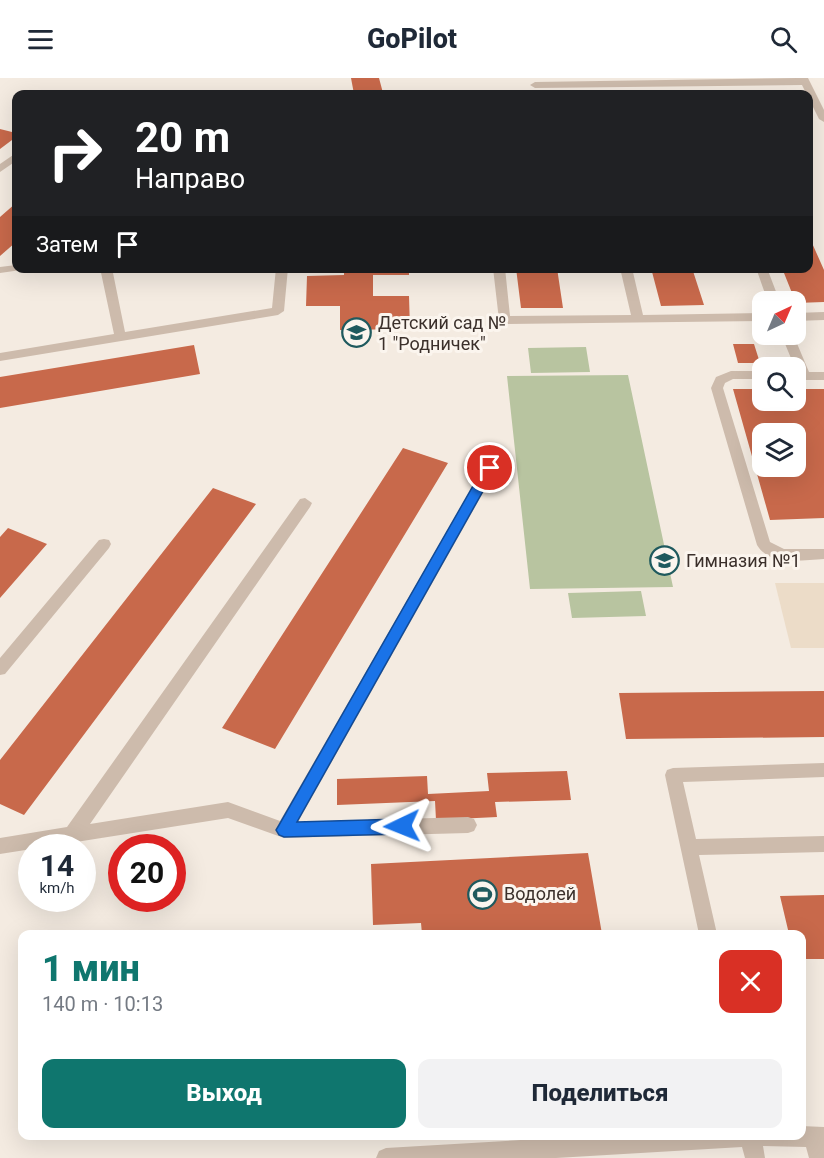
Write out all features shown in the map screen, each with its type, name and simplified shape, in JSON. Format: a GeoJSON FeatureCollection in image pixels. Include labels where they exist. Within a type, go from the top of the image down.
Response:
{"type":"FeatureCollection","features":[{"type":"Feature","properties":{"kind":"lane"},"geometry":{"type":"LineString","coordinates":[[536,86],[804,80]]}},
{"type":"Feature","properties":{"kind":"lane"},"geometry":{"type":"LineString","coordinates":[[813,98],[824,119]]}},
{"type":"Feature","properties":{"kind":"lane"},"geometry":{"type":"LineString","coordinates":[[0,169],[12,159]]}},
{"type":"Feature","properties":{"kind":"lane"},"geometry":{"type":"LineString","coordinates":[[107,273],[120,335]]}},
{"type":"Feature","properties":{"kind":"lane"},"geometry":{"type":"LineString","coordinates":[[0,357],[120,335],[278,311],[282,273]]}},
{"type":"Feature","properties":{"kind":"lane"},"geometry":{"type":"LineString","coordinates":[[500,273],[506,320],[752,317]]}},
{"type":"Feature","properties":{"kind":"lane"},"geometry":{"type":"LineString","coordinates":[[628,273],[638,318]]}},
{"type":"Feature","properties":{"kind":"lane"},"geometry":{"type":"LineString","coordinates":[[763,273],[770,291]]}},
{"type":"Feature","properties":{"kind":"lane"},"geometry":{"type":"LineString","coordinates":[[806,317],[824,316]]}},
{"type":"Feature","properties":{"kind":"lane"},"geometry":{"type":"LineString","coordinates":[[752,375],[731,375],[720,380],[717,388],[764,545],[769,551],[777,554],[824,554]]}},
{"type":"Feature","properties":{"kind":"lane"},"geometry":{"type":"LineString","coordinates":[[806,376],[824,376]]}},
{"type":"Feature","properties":{"kind":"lane"},"geometry":{"type":"LineString","coordinates":[[284,830],[490,468]]}},
{"type":"Feature","properties":{"kind":"lane"},"geometry":{"type":"LineString","coordinates":[[73,834],[305,503]]}},
{"type":"Feature","properties":{"kind":"lane"},"geometry":{"type":"LineString","coordinates":[[0,669],[104,544]]}},
{"type":"Feature","properties":{"kind":"lane"},"geometry":{"type":"LineString","coordinates":[[707,930],[673,775],[824,770]]}},
{"type":"Feature","properties":{"kind":"lane"},"geometry":{"type":"LineString","coordinates":[[78,834],[228,810],[284,830],[468,825]]}},
{"type":"Feature","properties":{"kind":"lane"},"geometry":{"type":"LineString","coordinates":[[0,846],[18,843]]}},
{"type":"Feature","properties":{"kind":"lane"},"geometry":{"type":"LineString","coordinates":[[689,847],[824,844]]}},
{"type":"Feature","properties":{"kind":"lane"},"geometry":{"type":"LineString","coordinates":[[819,1137],[819,1158]]}},
{"type":"Feature","properties":{"kind":"lane"},"geometry":{"type":"LineString","coordinates":[[386,1158],[684,1140]]}},
{"type":"Feature","properties":{"kind":"lane"},"geometry":{"type":"LineString","coordinates":[[751,1140],[755,1158]]}},
{"type":"Feature","properties":{"kind":"green space"},"geometry":{"type":"Polygon","coordinates":[[[586,347],[590,372],[531,373],[528,348],[586,347]]]}},
{"type":"Feature","properties":{"kind":"green space"},"geometry":{"type":"Polygon","coordinates":[[[628,375],[673,587],[530,589],[507,376],[628,375]]]}},
{"type":"Feature","properties":{"kind":"green space"},"geometry":{"type":"Polygon","coordinates":[[[641,591],[646,616],[572,618],[568,593],[641,591]]]}},
{"type":"Feature","properties":{"kind":"shaded area"},"geometry":{"type":"Polygon","coordinates":[[[775,583],[824,583],[824,648],[791,648],[775,583]]]}},
{"type":"Feature","properties":{"kind":"building"},"geometry":{"type":"Polygon","coordinates":[[[351,78],[379,78],[382,90],[353,90],[351,78]]]}},
{"type":"Feature","properties":{"kind":"building"},"geometry":{"type":"Polygon","coordinates":[[[0,129],[12,132],[12,140],[0,149],[0,129]]]}},
{"type":"Feature","properties":{"kind":"building"},"geometry":{"type":"Polygon","coordinates":[[[12,206],[12,246],[0,256],[0,217],[12,206]]]}},
{"type":"Feature","properties":{"kind":"building"},"geometry":{"type":"Polygon","coordinates":[[[813,245],[824,270],[824,302],[806,303],[806,291],[791,291],[784,273],[813,273],[813,245]]]}},
{"type":"Feature","properties":{"kind":"building"},"geometry":{"type":"Polygon","coordinates":[[[344,273],[409,273],[409,275],[373,275],[373,296],[409,296],[410,329],[340,330],[340,306],[306,306],[307,276],[344,275],[344,273]]]}},
{"type":"Feature","properties":{"kind":"building"},"geometry":{"type":"Polygon","coordinates":[[[517,273],[558,273],[563,308],[521,308],[517,273]]]}},
{"type":"Feature","properties":{"kind":"building"},"geometry":{"type":"Polygon","coordinates":[[[652,273],[694,273],[704,305],[661,306],[652,273]]]}},
{"type":"Feature","properties":{"kind":"building"},"geometry":{"type":"Polygon","coordinates":[[[733,344],[754,345],[758,357],[752,357],[752,363],[738,363],[733,344]]]}},
{"type":"Feature","properties":{"kind":"building"},"geometry":{"type":"Polygon","coordinates":[[[194,345],[200,374],[0,408],[0,377],[194,345]]]}},
{"type":"Feature","properties":{"kind":"building"},"geometry":{"type":"Polygon","coordinates":[[[733,389],[752,389],[752,411],[806,411],[806,389],[824,389],[824,518],[770,520],[758,477],[806,477],[806,423],[752,423],[752,456],[733,389]]]}},
{"type":"Feature","properties":{"kind":"building"},"geometry":{"type":"Polygon","coordinates":[[[403,448],[448,463],[275,749],[222,728],[403,448]]]}},
{"type":"Feature","properties":{"kind":"building"},"geometry":{"type":"Polygon","coordinates":[[[213,488],[256,504],[24,815],[0,804],[0,760],[213,488]]]}},
{"type":"Feature","properties":{"kind":"building"},"geometry":{"type":"Polygon","coordinates":[[[8,528],[47,544],[0,598],[0,537],[8,528]]]}},
{"type":"Feature","properties":{"kind":"building"},"geometry":{"type":"Polygon","coordinates":[[[824,691],[824,737],[626,739],[619,693],[824,691]]]}},
{"type":"Feature","properties":{"kind":"building"},"geometry":{"type":"Polygon","coordinates":[[[567,771],[571,800],[495,802],[497,817],[436,820],[435,801],[337,805],[337,779],[427,776],[428,794],[489,791],[487,773],[567,771]]]}},
{"type":"Feature","properties":{"kind":"building","name":"Водолей"},"geometry":{"type":"Polygon","coordinates":[[[588,853],[601,930],[422,930],[421,923],[373,925],[371,864],[588,853]]]}},
{"type":"Feature","properties":{"kind":"building"},"geometry":{"type":"Polygon","coordinates":[[[824,895],[824,959],[806,959],[806,930],[788,930],[780,896],[824,895]]]}},
{"type":"Feature","properties":{"kind":"place","name":"Детский сад № 1 \"Родничек\""},"geometry":{"type":"Point","coordinates":[357,333]}},
{"type":"Feature","properties":{"kind":"place","name":"Гимназия №1"},"geometry":{"type":"Point","coordinates":[665,561]}},
{"type":"Feature","properties":{"kind":"place","name":"Водолей"},"geometry":{"type":"Point","coordinates":[483,894]}},
{"type":"Feature","properties":{"kind":"route"},"geometry":{"type":"LineString","coordinates":[[402,826],[284,830],[490,468]]}}]}
